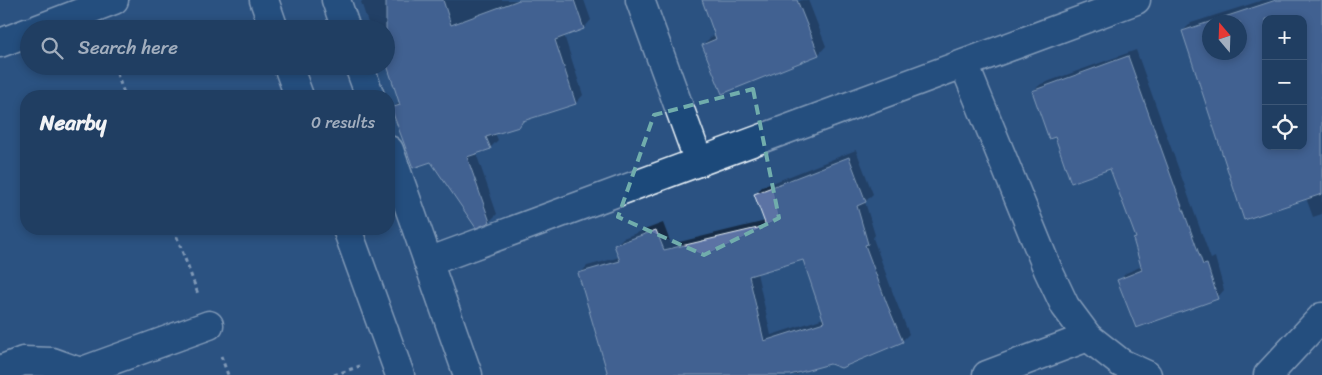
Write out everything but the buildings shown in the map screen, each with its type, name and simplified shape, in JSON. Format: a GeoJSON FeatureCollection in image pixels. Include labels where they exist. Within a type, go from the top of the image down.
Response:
{"type":"FeatureCollection","features":[{"type":"Feature","properties":{"kind":"street"},"geometry":{"type":"LineString","coordinates":[[62,20],[114,0]]}},
{"type":"Feature","properties":{"kind":"street"},"geometry":{"type":"LineString","coordinates":[[264,0],[271,20]]}},
{"type":"Feature","properties":{"kind":"street"},"geometry":{"type":"LineString","coordinates":[[336,0],[343,20]]}},
{"type":"Feature","properties":{"kind":"street"},"geometry":{"type":"LineString","coordinates":[[640,0],[699,162]]}},
{"type":"Feature","properties":{"kind":"street"},"geometry":{"type":"LineString","coordinates":[[428,262],[1136,0]]}},
{"type":"Feature","properties":{"kind":"street"},"geometry":{"type":"LineString","coordinates":[[0,43],[20,35]]}},
{"type":"Feature","properties":{"kind":"street"},"geometry":{"type":"LineString","coordinates":[[964,64],[1064,306],[1088,337],[1121,363],[1146,375]]}},
{"type":"Feature","properties":{"kind":"street"},"geometry":{"type":"LineString","coordinates":[[291,75],[297,90]]}},
{"type":"Feature","properties":{"kind":"street"},"geometry":{"type":"LineString","coordinates":[[362,75],[368,90]]}},
{"type":"Feature","properties":{"kind":"street"},"geometry":{"type":"LineString","coordinates":[[395,167],[468,375]]}},
{"type":"Feature","properties":{"kind":"street"},"geometry":{"type":"LineString","coordinates":[[349,235],[400,375]]}},
{"type":"Feature","properties":{"kind":"street"},"geometry":{"type":"LineString","coordinates":[[1268,375],[1322,317]]}},
{"type":"Feature","properties":{"kind":"street"},"geometry":{"type":"LineString","coordinates":[[0,370],[23,361],[52,362],[81,374],[209,325]]}},
{"type":"Feature","properties":{"kind":"street"},"geometry":{"type":"LineString","coordinates":[[988,375],[1088,337]]}},
{"type":"Feature","properties":{"kind":"path"},"geometry":{"type":"LineString","coordinates":[[117,75],[123,90]]}},
{"type":"Feature","properties":{"kind":"highlighted area"},"geometry":{"type":"Polygon","coordinates":[[[753,89],[779,218],[704,255],[618,217],[654,115],[753,89]]]}}]}
